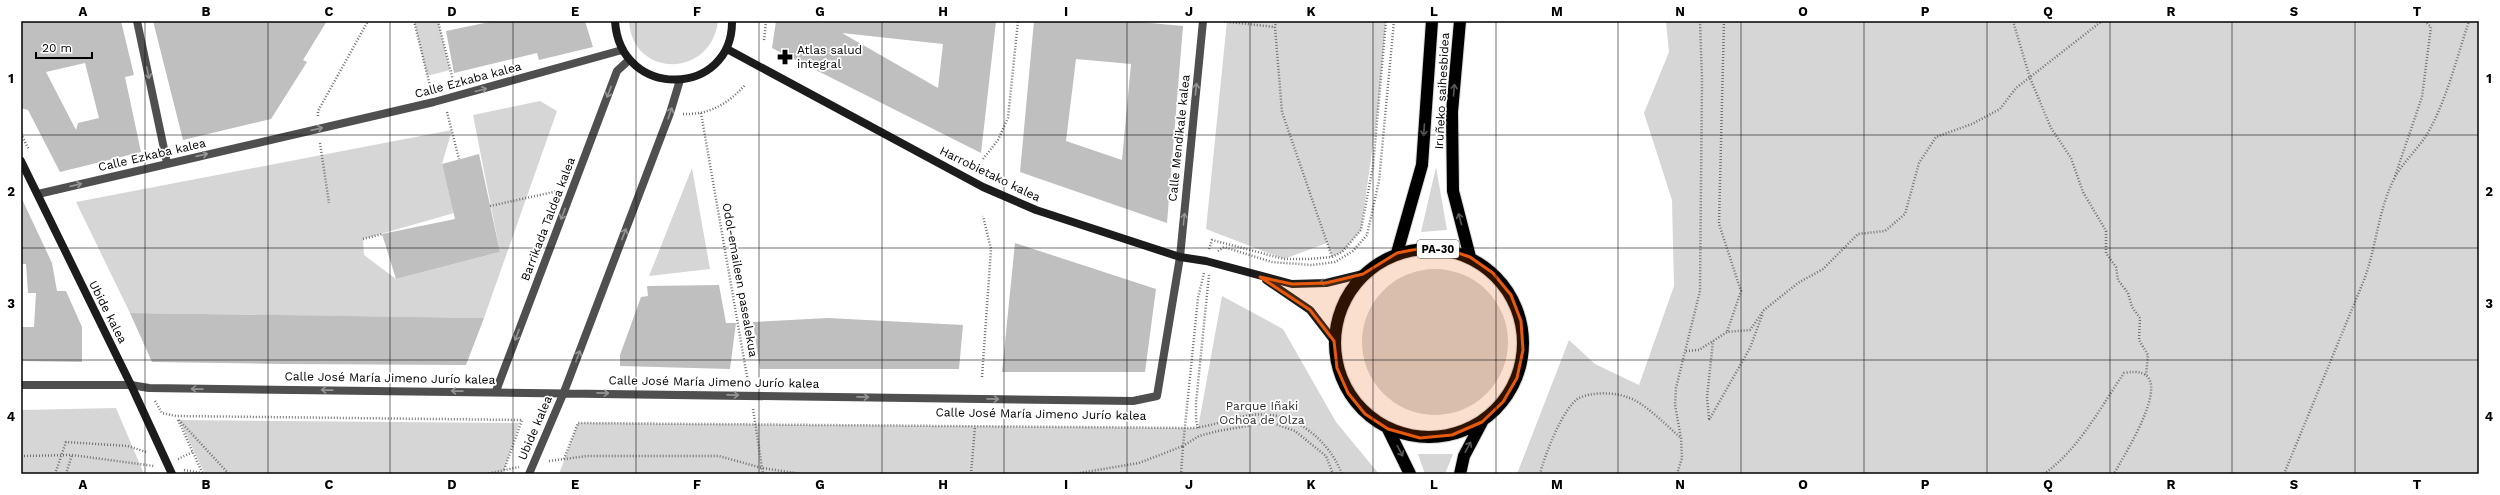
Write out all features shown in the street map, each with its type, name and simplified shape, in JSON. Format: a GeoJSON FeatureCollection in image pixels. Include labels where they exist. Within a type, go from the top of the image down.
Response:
{"type":"FeatureCollection","features":[{"type":"Feature","properties":{"kind":"highway","name":"Iruñeko saihesbidea"},"geometry":{"type":"LineString","coordinates":[[1397,253],[1422,165],[1432,21]]}},
{"type":"Feature","properties":{"kind":"highway","name":"Iruñeko saihesbidea"},"geometry":{"type":"LineString","coordinates":[[1460,21],[1452,112],[1452,191],[1470,257]]}},
{"type":"Feature","properties":{"kind":"highway","name":"PA-30"},"geometry":{"type":"LineString","coordinates":[[1460,474],[1464,456],[1482,422],[1503,402],[1517,378],[1523,350],[1521,322],[1506,289],[1493,273],[1470,257],[1446,249],[1422,248],[1397,253],[1379,262],[1363,274],[1348,294],[1338,316],[1334,341],[1338,368],[1348,393],[1366,414],[1388,429],[1420,438],[1452,435],[1482,422]]}},
{"type":"Feature","properties":{"kind":"highway","name":"PA-30"},"geometry":{"type":"LineString","coordinates":[[1388,429],[1410,474]]}},
{"type":"Feature","properties":{"kind":"main road"},"geometry":{"type":"LineString","coordinates":[[615,21],[616,34],[622,50],[629,60],[643,72],[661,79],[680,80],[699,75],[715,64],[727,49],[733,30],[732,21]]}},
{"type":"Feature","properties":{"kind":"main road","name":"Harrobietako kalea"},"geometry":{"type":"LineString","coordinates":[[727,49],[983,187],[1036,210],[1180,257],[1213,263],[1260,277],[1298,284],[1326,283],[1363,274]]}},
{"type":"Feature","properties":{"kind":"main road","name":"Ubide kalea"},"geometry":{"type":"LineString","coordinates":[[21,161],[131,384],[171,471]]}},
{"type":"Feature","properties":{"kind":"main road","name":"Harrobietako kalea"},"geometry":{"type":"LineString","coordinates":[[1260,277],[1310,310],[1334,341]]}},
{"type":"Feature","properties":{"kind":"street"},"geometry":{"type":"LineString","coordinates":[[137,21],[167,163]]}},
{"type":"Feature","properties":{"kind":"street","name":"Calle Mendikale kalea"},"geometry":{"type":"LineString","coordinates":[[1180,257],[1203,21]]}},
{"type":"Feature","properties":{"kind":"street","name":"Calle Ezkaba kalea"},"geometry":{"type":"LineString","coordinates":[[38,194],[443,100],[622,50]]}},
{"type":"Feature","properties":{"kind":"street","name":"Barrikada Taldea kalea"},"geometry":{"type":"LineString","coordinates":[[496,391],[617,71],[629,60]]}},
{"type":"Feature","properties":{"kind":"street"},"geometry":{"type":"LineString","coordinates":[[564,392],[670,113],[680,80]]}},
{"type":"Feature","properties":{"kind":"street","name":"Calle José María Jimeno Jurío kalea"},"geometry":{"type":"LineString","coordinates":[[21,385],[131,384],[149,388],[496,391],[1133,401],[1157,396],[1180,257]]}},
{"type":"Feature","properties":{"kind":"street","name":"Ubide kalea"},"geometry":{"type":"LineString","coordinates":[[529,474],[564,392]]}},
{"type":"Feature","properties":{"kind":"path"},"geometry":{"type":"LineString","coordinates":[[329,203],[318,129],[318,111],[368,21]]}},
{"type":"Feature","properties":{"kind":"path"},"geometry":{"type":"LineString","coordinates":[[414,21],[434,102]]}},
{"type":"Feature","properties":{"kind":"path"},"geometry":{"type":"LineString","coordinates":[[438,21],[458,96]]}},
{"type":"Feature","properties":{"kind":"path"},"geometry":{"type":"LineString","coordinates":[[764,40],[766,21]]}},
{"type":"Feature","properties":{"kind":"path"},"geometry":{"type":"LineString","coordinates":[[983,159],[998,140],[1008,118],[1018,21]]}},
{"type":"Feature","properties":{"kind":"path"},"geometry":{"type":"LineString","coordinates":[[1221,21],[1274,27]]}},
{"type":"Feature","properties":{"kind":"path"},"geometry":{"type":"LineString","coordinates":[[1276,21],[1274,27],[1282,112],[1332,257]]}},
{"type":"Feature","properties":{"kind":"path"},"geometry":{"type":"LineString","coordinates":[[1342,474],[1330,451],[1320,440],[1308,430],[1280,416],[1252,415],[1198,428],[1196,420],[1202,332],[1207,291],[1215,253],[1224,247],[1272,262],[1312,266],[1335,262],[1353,251],[1367,235],[1379,181],[1394,21]]}},
{"type":"Feature","properties":{"kind":"path"},"geometry":{"type":"LineString","coordinates":[[1677,474],[1682,458],[1681,438],[1675,405],[1676,388],[1700,291],[1702,79],[1700,21]]}},
{"type":"Feature","properties":{"kind":"path"},"geometry":{"type":"LineString","coordinates":[[1724,21],[1719,224],[1741,291],[1727,332]]}},
{"type":"Feature","properties":{"kind":"path"},"geometry":{"type":"LineString","coordinates":[[2013,21],[2030,78],[2051,128],[2071,158],[2083,192],[2106,231],[2106,253],[2116,267],[2118,280],[2128,293],[2132,307],[2140,318],[2138,340],[2148,355],[2146,375]]}},
{"type":"Feature","properties":{"kind":"path"},"geometry":{"type":"LineString","coordinates":[[1686,351],[1699,350],[1727,332],[1750,330],[1764,310],[1798,283],[1822,269],[1858,234],[1885,231],[1905,214],[1919,162],[1936,137],[1972,124],[2000,109],[2016,88],[2102,21]]}},
{"type":"Feature","properties":{"kind":"path"},"geometry":{"type":"LineString","coordinates":[[2425,21],[2431,27]]}},
{"type":"Feature","properties":{"kind":"path"},"geometry":{"type":"LineString","coordinates":[[2284,474],[2364,280],[2373,254],[2382,213],[2422,96],[2431,27],[2430,21]]}},
{"type":"Feature","properties":{"kind":"path"},"geometry":{"type":"LineString","coordinates":[[2393,180],[2429,130],[2443,101],[2469,21]]}},
{"type":"Feature","properties":{"kind":"path"},"geometry":{"type":"LineString","coordinates":[[670,113],[701,113],[717,108],[734,98],[745,85]]}},
{"type":"Feature","properties":{"kind":"path"},"geometry":{"type":"LineString","coordinates":[[443,100],[460,159]]}},
{"type":"Feature","properties":{"kind":"path","name":"Odol-emaileen pasealekua"},"geometry":{"type":"LineString","coordinates":[[701,113],[763,474]]}},
{"type":"Feature","properties":{"kind":"path"},"geometry":{"type":"LineString","coordinates":[[490,206],[573,187]]}},
{"type":"Feature","properties":{"kind":"path"},"geometry":{"type":"LineString","coordinates":[[982,377],[991,249],[983,216]]}},
{"type":"Feature","properties":{"kind":"path"},"geometry":{"type":"LineString","coordinates":[[362,239],[382,234]]}},
{"type":"Feature","properties":{"kind":"path"},"geometry":{"type":"LineString","coordinates":[[1713,341],[1707,397],[1709,420],[1750,348],[1764,310]]}},
{"type":"Feature","properties":{"kind":"path"},"geometry":{"type":"LineString","coordinates":[[2044,474],[2055,466],[2078,442],[2124,373],[2138,370],[2146,375],[2152,383],[2152,394],[2138,430],[2114,474]]}},
{"type":"Feature","properties":{"kind":"path"},"geometry":{"type":"LineString","coordinates":[[1540,474],[1545,454],[1560,422],[1578,399],[1594,393],[1628,397],[1681,438]]}},
{"type":"Feature","properties":{"kind":"path"},"geometry":{"type":"LineString","coordinates":[[162,413],[176,416],[522,420],[504,470]]}},
{"type":"Feature","properties":{"kind":"path"},"geometry":{"type":"LineString","coordinates":[[176,416],[203,474]]}},
{"type":"Feature","properties":{"kind":"path"},"geometry":{"type":"LineString","coordinates":[[179,420],[229,474]]}},
{"type":"Feature","properties":{"kind":"path","name":"Calle José María Jimeno Jurío kalea"},"geometry":{"type":"LineString","coordinates":[[762,468],[719,456],[587,456],[564,459],[578,423],[737,426],[755,424],[1198,428]]}},
{"type":"Feature","properties":{"kind":"path"},"geometry":{"type":"LineString","coordinates":[[971,474],[974,426]]}},
{"type":"Feature","properties":{"kind":"path"},"geometry":{"type":"LineString","coordinates":[[55,474],[66,442],[128,446],[152,453]]}},
{"type":"Feature","properties":{"kind":"path"},"geometry":{"type":"LineString","coordinates":[[1074,474],[1139,463],[1183,446],[1180,474]]}},
{"type":"Feature","properties":{"kind":"path"},"geometry":{"type":"LineString","coordinates":[[21,456],[61,454],[72,455],[171,471],[207,474]]}},
{"type":"Feature","properties":{"kind":"path"},"geometry":{"type":"LineString","coordinates":[[66,474],[72,455]]}},
{"type":"Feature","properties":{"kind":"path"},"geometry":{"type":"LineString","coordinates":[[762,468],[802,474]]}},
{"type":"Feature","properties":{"kind":"highlighted area"},"geometry":{"type":"Polygon","coordinates":[[[1422,248],[1446,249],[1470,257],[1493,273],[1511,295],[1521,321],[1523,350],[1517,378],[1503,402],[1482,422],[1452,435],[1420,438],[1388,429],[1365,414],[1348,393],[1337,368],[1334,341],[1310,310],[1260,277],[1292,284],[1326,283],[1363,274],[1397,253],[1422,248]]]}},
{"type":"Feature","properties":{"kind":"green space"},"geometry":{"type":"Polygon","coordinates":[[[414,21],[438,21],[450,70],[427,76],[414,21]]]}},
{"type":"Feature","properties":{"kind":"green space"},"geometry":{"type":"Polygon","coordinates":[[[629,21],[718,21],[712,40],[702,53],[688,62],[672,64],[657,61],[643,53],[633,40],[629,21]]]}},
{"type":"Feature","properties":{"kind":"green space"},"geometry":{"type":"Polygon","coordinates":[[[1227,21],[1386,21],[1378,109],[1361,230],[1342,252],[1332,257],[1327,243],[1284,259],[1206,229],[1227,21]]]}},
{"type":"Feature","properties":{"kind":"green space"},"geometry":{"type":"Polygon","coordinates":[[[1666,21],[2479,21],[2479,474],[1517,474],[1569,340],[1595,364],[1639,385],[1674,286],[1672,200],[1644,113],[1669,52],[1666,21]]]}},
{"type":"Feature","properties":{"kind":"green space"},"geometry":{"type":"Polygon","coordinates":[[[540,101],[557,111],[484,318],[130,313],[76,202],[452,130],[442,164],[454,213],[363,239],[364,255],[396,279],[500,252],[473,115],[540,101]]]}},
{"type":"Feature","properties":{"kind":"green space"},"geometry":{"type":"Polygon","coordinates":[[[1436,167],[1447,230],[1421,232],[1436,167]]]}},
{"type":"Feature","properties":{"kind":"green space"},"geometry":{"type":"Polygon","coordinates":[[[692,168],[710,269],[649,276],[692,168]]]}},
{"type":"Feature","properties":{"kind":"green space"},"geometry":{"type":"Polygon","coordinates":[[[1428,269],[1442,269],[1470,277],[1482,285],[1492,295],[1503,314],[1507,328],[1507,356],[1500,377],[1492,389],[1482,399],[1463,410],[1442,415],[1428,415],[1400,407],[1388,399],[1378,389],[1367,370],[1362,349],[1362,335],[1370,307],[1378,295],[1388,285],[1407,274],[1428,269]]]}},
{"type":"Feature","properties":{"kind":"green space","name":"Parque Iñaki Ochoa de Olza"},"geometry":{"type":"Polygon","coordinates":[[[1222,296],[1283,329],[1336,422],[1379,474],[559,474],[578,423],[1198,428],[1222,296]]]}},
{"type":"Feature","properties":{"kind":"green space"},"geometry":{"type":"Polygon","coordinates":[[[116,408],[144,474],[21,474],[21,410],[116,408]]]}},
{"type":"Feature","properties":{"kind":"green space"},"geometry":{"type":"Polygon","coordinates":[[[179,420],[519,423],[503,474],[205,474],[179,420]]]}},
{"type":"Feature","properties":{"kind":"green space"},"geometry":{"type":"Polygon","coordinates":[[[1418,454],[1453,454],[1445,474],[1425,474],[1418,454]]]}},
{"type":"Feature","properties":{"kind":"building"},"geometry":{"type":"Polygon","coordinates":[[[21,21],[121,21],[134,75],[125,77],[141,152],[60,172],[28,110],[21,108],[21,21]],[[85,63],[46,72],[76,130],[78,123],[99,118],[85,63]]]}},
{"type":"Feature","properties":{"kind":"building"},"geometry":{"type":"Polygon","coordinates":[[[153,21],[327,21],[303,60],[307,62],[271,119],[183,140],[153,21]]]}},
{"type":"Feature","properties":{"kind":"building"},"geometry":{"type":"Polygon","coordinates":[[[494,21],[585,21],[593,47],[539,60],[537,53],[454,73],[446,31],[494,21]]]}},
{"type":"Feature","properties":{"kind":"building"},"geometry":{"type":"Polygon","coordinates":[[[776,21],[820,21],[824,23],[824,21],[996,21],[981,153],[772,48],[776,21]],[[842,33],[938,88],[943,44],[842,33]]]}},
{"type":"Feature","properties":{"kind":"building"},"geometry":{"type":"Polygon","coordinates":[[[1034,21],[1129,21],[1183,26],[1167,223],[1020,172],[1034,21]],[[1076,59],[1066,141],[1122,160],[1131,64],[1076,59]]]}},
{"type":"Feature","properties":{"kind":"building"},"geometry":{"type":"Polygon","coordinates":[[[479,154],[500,252],[396,279],[382,234],[455,219],[442,164],[479,154]]]}},
{"type":"Feature","properties":{"kind":"building"},"geometry":{"type":"Polygon","coordinates":[[[21,197],[52,263],[57,291],[66,291],[82,327],[82,362],[21,361],[21,327],[34,327],[36,293],[28,293],[26,264],[21,264],[21,197]]]}},
{"type":"Feature","properties":{"kind":"building"},"geometry":{"type":"Polygon","coordinates":[[[1015,243],[1156,289],[1145,372],[1002,372],[1015,243]]]}},
{"type":"Feature","properties":{"kind":"building"},"geometry":{"type":"Polygon","coordinates":[[[719,285],[726,323],[736,323],[730,369],[620,366],[620,355],[641,297],[648,296],[647,286],[719,285]]]}},
{"type":"Feature","properties":{"kind":"building"},"geometry":{"type":"Polygon","coordinates":[[[130,313],[484,318],[466,365],[284,364],[152,362],[130,313]]]}},
{"type":"Feature","properties":{"kind":"building"},"geometry":{"type":"Polygon","coordinates":[[[828,318],[963,325],[959,369],[760,369],[753,322],[828,318]]]}},
{"type":"Feature","properties":{"kind":"place","name":"Atlas salud integral"},"geometry":{"type":"Point","coordinates":[785,57]}}]}
